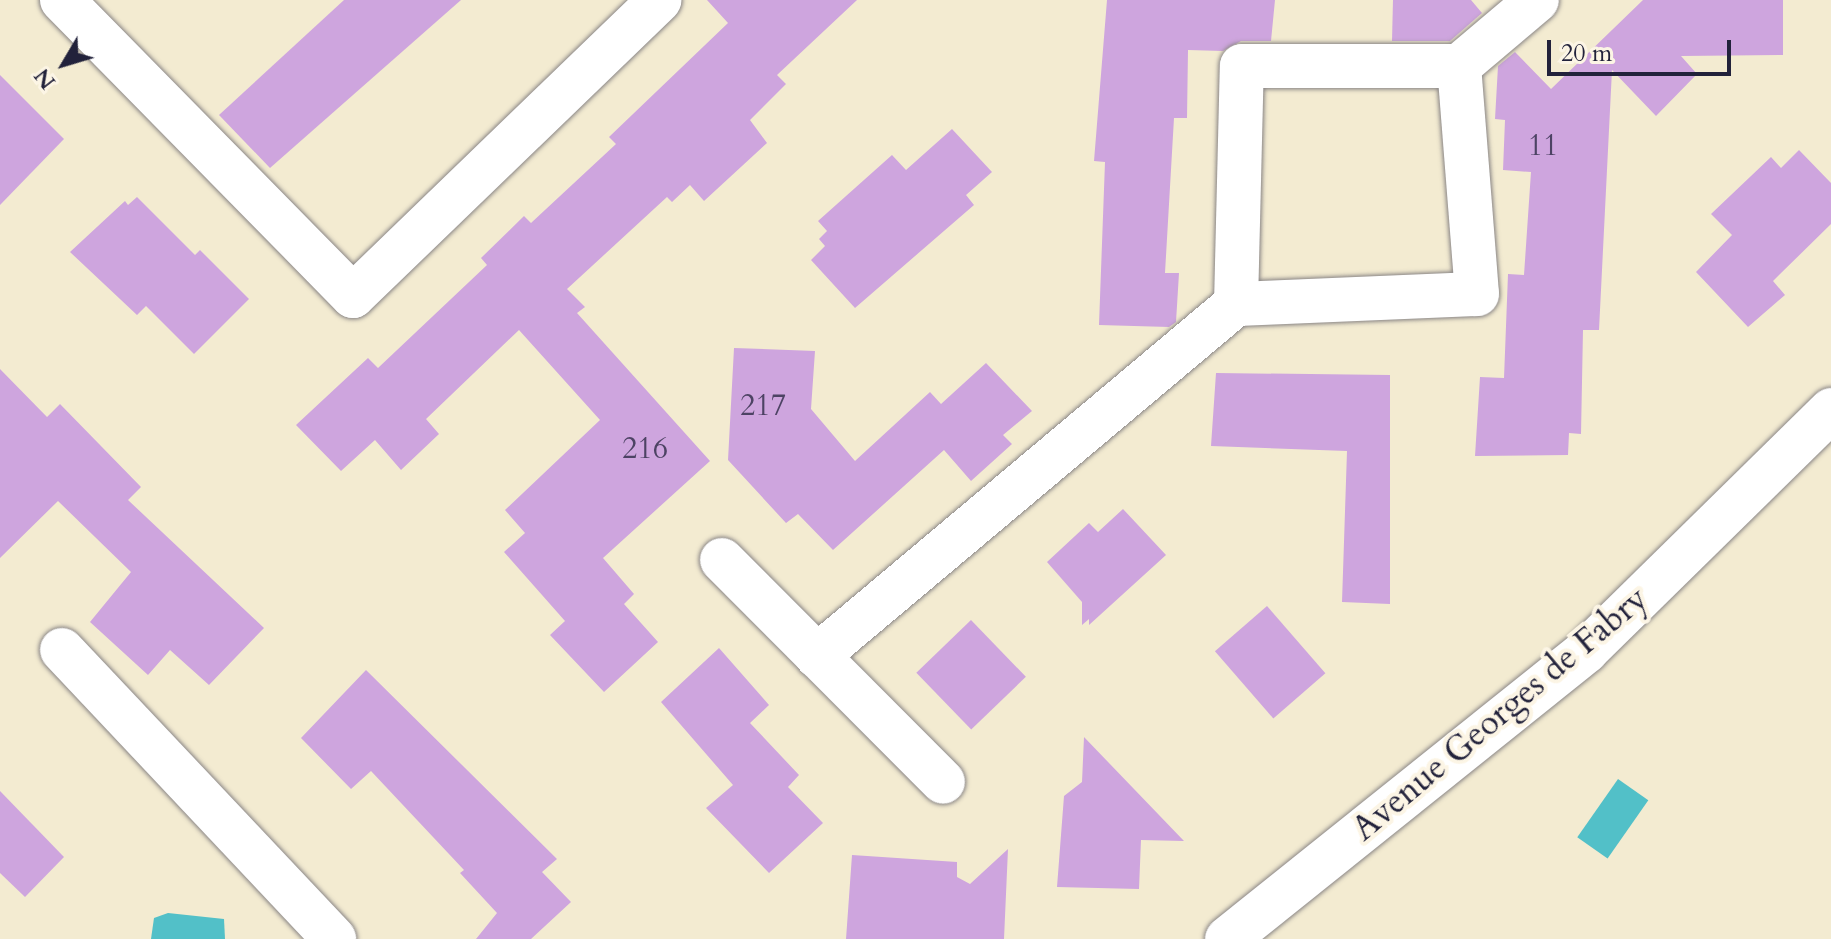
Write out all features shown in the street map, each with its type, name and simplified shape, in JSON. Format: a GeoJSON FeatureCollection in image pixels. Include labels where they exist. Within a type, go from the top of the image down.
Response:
{"type":"FeatureCollection","features":[{"type":"Feature","properties":{"kind":"street"},"geometry":{"type":"LineString","coordinates":[[62,0],[353,296],[660,0]]}},
{"type":"Feature","properties":{"kind":"street"},"geometry":{"type":"LineString","coordinates":[[1236,304],[1242,66],[1459,66],[1537,0]]}},
{"type":"Feature","properties":{"kind":"street"},"geometry":{"type":"LineString","coordinates":[[817,656],[1236,304],[1477,294],[1459,66]]}},
{"type":"Feature","properties":{"kind":"street","name":"Avenue Georges de Fabry"},"geometry":{"type":"LineString","coordinates":[[1227,939],[1586,651],[1831,410]]}},
{"type":"Feature","properties":{"kind":"street"},"geometry":{"type":"LineString","coordinates":[[722,560],[943,782]]}},
{"type":"Feature","properties":{"kind":"street"},"geometry":{"type":"LineString","coordinates":[[62,650],[334,939]]}},
{"type":"Feature","properties":{"kind":"water"},"geometry":{"type":"Polygon","coordinates":[[[1618,779],[1648,800],[1608,858],[1577,837],[1618,779]]]}},
{"type":"Feature","properties":{"kind":"water"},"geometry":{"type":"Polygon","coordinates":[[[168,913],[224,919],[225,939],[151,939],[154,918],[168,913]]]}},
{"type":"Feature","properties":{"kind":"building"},"geometry":{"type":"Polygon","coordinates":[[[344,0],[461,0],[270,168],[219,115],[344,0]]]}},
{"type":"Feature","properties":{"kind":"building"},"geometry":{"type":"Polygon","coordinates":[[[707,0],[857,0],[777,75],[786,84],[750,120],[767,143],[704,201],[690,185],[672,202],[667,197],[567,289],[585,307],[577,313],[710,461],[603,558],[634,594],[624,604],[658,642],[604,692],[550,635],[565,621],[504,552],[525,533],[505,510],[600,420],[519,330],[426,419],[439,434],[401,470],[375,440],[341,471],[296,425],[368,358],[378,368],[487,265],[481,258],[524,216],[531,223],[616,144],[609,137],[728,23],[707,0]]]}},
{"type":"Feature","properties":{"kind":"building"},"geometry":{"type":"Polygon","coordinates":[[[1107,0],[1275,0],[1271,41],[1241,41],[1223,51],[1188,50],[1187,118],[1174,118],[1165,273],[1179,273],[1176,322],[1169,327],[1099,325],[1105,162],[1094,161],[1107,0]]]}},
{"type":"Feature","properties":{"kind":"building"},"geometry":{"type":"Polygon","coordinates":[[[1393,0],[1471,0],[1482,13],[1450,41],[1392,41],[1393,0]]]}},
{"type":"Feature","properties":{"kind":"building"},"geometry":{"type":"Polygon","coordinates":[[[1643,0],[1783,0],[1783,55],[1681,56],[1697,74],[1656,116],[1612,70],[1599,330],[1583,330],[1581,434],[1569,433],[1568,455],[1475,456],[1480,377],[1504,378],[1508,274],[1524,275],[1531,172],[1503,170],[1505,120],[1495,119],[1498,66],[1515,52],[1551,89],[1643,0]]]}},
{"type":"Feature","properties":{"kind":"building"},"geometry":{"type":"Polygon","coordinates":[[[0,75],[64,139],[0,205],[0,75]]]}},
{"type":"Feature","properties":{"kind":"building"},"geometry":{"type":"Polygon","coordinates":[[[952,129],[992,172],[966,195],[974,205],[855,308],[811,260],[825,246],[819,239],[827,231],[818,221],[892,155],[906,170],[952,129]]]}},
{"type":"Feature","properties":{"kind":"building"},"geometry":{"type":"Polygon","coordinates":[[[1799,150],[1831,183],[1831,224],[1773,281],[1785,295],[1748,327],[1696,272],[1732,235],[1711,214],[1771,157],[1781,168],[1799,150]]]}},
{"type":"Feature","properties":{"kind":"building"},"geometry":{"type":"Polygon","coordinates":[[[137,197],[195,255],[200,250],[249,299],[194,354],[146,306],[137,315],[70,252],[125,201],[128,205],[137,197]]]}},
{"type":"Feature","properties":{"kind":"building"},"geometry":{"type":"Polygon","coordinates":[[[734,348],[815,351],[811,409],[855,461],[930,392],[941,404],[986,363],[1032,411],[1003,435],[1012,444],[971,481],[944,450],[833,550],[798,514],[786,523],[728,460],[734,348]]]}},
{"type":"Feature","properties":{"kind":"building"},"geometry":{"type":"Polygon","coordinates":[[[0,369],[47,417],[60,404],[141,487],[128,500],[264,628],[209,685],[170,650],[148,675],[90,622],[131,572],[58,501],[0,558],[0,369]]]}},
{"type":"Feature","properties":{"kind":"building"},"geometry":{"type":"Polygon","coordinates":[[[1216,373],[1390,375],[1390,604],[1342,602],[1347,451],[1211,446],[1216,373]]]}},
{"type":"Feature","properties":{"kind":"building"},"geometry":{"type":"Polygon","coordinates":[[[1123,509],[1166,555],[1089,625],[1089,619],[1082,625],[1082,602],[1047,562],[1089,523],[1098,532],[1123,509]]]}},
{"type":"Feature","properties":{"kind":"building"},"geometry":{"type":"Polygon","coordinates":[[[1267,606],[1325,673],[1273,718],[1215,651],[1267,606]]]}},
{"type":"Feature","properties":{"kind":"building"},"geometry":{"type":"Polygon","coordinates":[[[971,620],[1026,677],[971,730],[916,673],[971,620]]]}},
{"type":"Feature","properties":{"kind":"building"},"geometry":{"type":"Polygon","coordinates":[[[719,648],[769,705],[750,723],[799,775],[788,787],[823,823],[769,873],[706,808],[733,785],[661,702],[719,648]]]}},
{"type":"Feature","properties":{"kind":"building"},"geometry":{"type":"Polygon","coordinates":[[[366,670],[557,859],[542,872],[571,902],[531,939],[476,939],[497,913],[460,873],[464,870],[371,771],[351,789],[301,738],[366,670]]]}},
{"type":"Feature","properties":{"kind":"building"},"geometry":{"type":"Polygon","coordinates":[[[1084,737],[1184,841],[1141,840],[1139,889],[1057,887],[1064,796],[1082,782],[1084,737]]]}},
{"type":"Feature","properties":{"kind":"building"},"geometry":{"type":"Polygon","coordinates":[[[0,791],[64,857],[25,897],[0,873],[0,791]]]}},
{"type":"Feature","properties":{"kind":"building"},"geometry":{"type":"Polygon","coordinates":[[[1008,849],[1004,939],[846,939],[852,855],[957,862],[957,877],[970,884],[1008,849]]]}}]}
